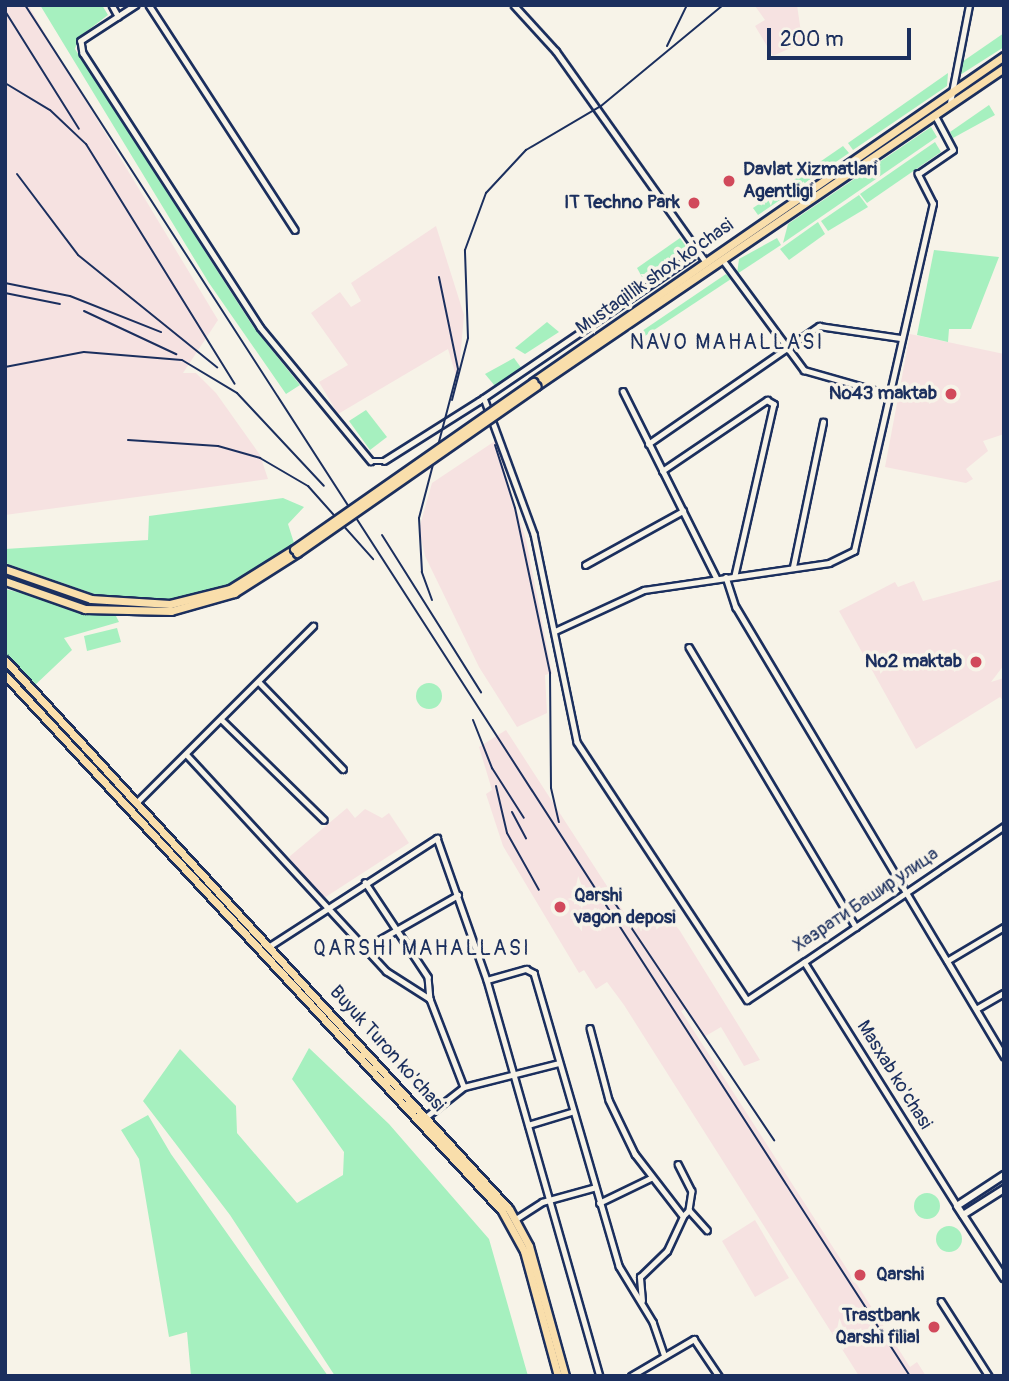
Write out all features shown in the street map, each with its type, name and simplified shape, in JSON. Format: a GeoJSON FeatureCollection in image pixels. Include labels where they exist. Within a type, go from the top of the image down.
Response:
{"type":"FeatureCollection","features":[{"type":"Feature","properties":{"kind":"main road","name":"Mustaqillik shox ko'chasi"},"geometry":{"type":"LineString","coordinates":[[649,305],[705,261],[1004,56]]}},
{"type":"Feature","properties":{"kind":"main road","name":"Mustaqillik shox ko'chasi"},"geometry":{"type":"LineString","coordinates":[[295,551],[649,305],[723,260],[1004,68]]}},
{"type":"Feature","properties":{"kind":"main road"},"geometry":{"type":"LineString","coordinates":[[929,106],[934,114]]}},
{"type":"Feature","properties":{"kind":"main road"},"geometry":{"type":"LineString","coordinates":[[5,569],[91,599],[170,604],[230,589],[295,551]]}},
{"type":"Feature","properties":{"kind":"main road"},"geometry":{"type":"LineString","coordinates":[[5,581],[85,609],[171,611],[234,593],[295,551]]}},
{"type":"Feature","properties":{"kind":"main road","name":"Buyuk Turon ko'chasi"},"geometry":{"type":"LineString","coordinates":[[5,660],[427,1116],[516,1219],[565,1376]]}},
{"type":"Feature","properties":{"kind":"main road","name":"Buyuk Turon ko'chasi"},"geometry":{"type":"LineString","coordinates":[[5,675],[507,1219],[524,1251],[558,1376]]}},
{"type":"Feature","properties":{"kind":"main road"},"geometry":{"type":"LineString","coordinates":[[260,949],[268,945]]}},
{"type":"Feature","properties":{"kind":"main road"},"geometry":{"type":"LineString","coordinates":[[1004,1175],[957,1206],[1004,1278]]}},
{"type":"Feature","properties":{"kind":"main road"},"geometry":{"type":"LineString","coordinates":[[964,1215],[1004,1189]]}},
{"type":"Feature","properties":{"kind":"street"},"geometry":{"type":"LineString","coordinates":[[112,5],[118,16]]}},
{"type":"Feature","properties":{"kind":"street"},"geometry":{"type":"LineString","coordinates":[[136,5],[81,41],[83,53],[260,327],[371,461],[384,461],[484,398],[698,252]]}},
{"type":"Feature","properties":{"kind":"street"},"geometry":{"type":"LineString","coordinates":[[149,5],[295,230]]}},
{"type":"Feature","properties":{"kind":"street"},"geometry":{"type":"LineString","coordinates":[[514,5],[556,51],[705,261]]}},
{"type":"Feature","properties":{"kind":"street"},"geometry":{"type":"LineString","coordinates":[[950,103],[968,5]]}},
{"type":"Feature","properties":{"kind":"street"},"geometry":{"type":"LineString","coordinates":[[484,398],[534,534],[555,631],[645,590],[844,559],[858,543],[900,338],[933,204],[918,174],[953,150],[934,114]]}},
{"type":"Feature","properties":{"kind":"street"},"geometry":{"type":"LineString","coordinates":[[723,260],[785,348],[815,376],[888,394]]}},
{"type":"Feature","properties":{"kind":"street"},"geometry":{"type":"LineString","coordinates":[[648,444],[785,348],[834,324],[900,338]]}},
{"type":"Feature","properties":{"kind":"street"},"geometry":{"type":"LineString","coordinates":[[623,391],[717,579]]}},
{"type":"Feature","properties":{"kind":"street"},"geometry":{"type":"LineString","coordinates":[[662,471],[767,400],[774,404],[735,576]]}},
{"type":"Feature","properties":{"kind":"street"},"geometry":{"type":"LineString","coordinates":[[793,567],[823,422]]}},
{"type":"Feature","properties":{"kind":"street"},"geometry":{"type":"LineString","coordinates":[[585,565],[683,511]]}},
{"type":"Feature","properties":{"kind":"street"},"geometry":{"type":"LineString","coordinates":[[726,577],[736,607],[1004,1056]]}},
{"type":"Feature","properties":{"kind":"street"},"geometry":{"type":"LineString","coordinates":[[137,802],[260,682],[313,626]]}},
{"type":"Feature","properties":{"kind":"street","name":"Хазрати Башир улица"},"geometry":{"type":"LineString","coordinates":[[555,631],[578,742],[747,1000],[1004,826]]}},
{"type":"Feature","properties":{"kind":"street"},"geometry":{"type":"LineString","coordinates":[[689,647],[856,927]]}},
{"type":"Feature","properties":{"kind":"street"},"geometry":{"type":"LineString","coordinates":[[260,682],[343,769]]}},
{"type":"Feature","properties":{"kind":"street"},"geometry":{"type":"LineString","coordinates":[[221,719],[324,820]]}},
{"type":"Feature","properties":{"kind":"street"},"geometry":{"type":"LineString","coordinates":[[187,755],[386,971],[430,999]]}},
{"type":"Feature","properties":{"kind":"street"},"geometry":{"type":"LineString","coordinates":[[268,945],[437,838],[487,980],[600,1376]]}},
{"type":"Feature","properties":{"kind":"street"},"geometry":{"type":"LineString","coordinates":[[365,882],[428,977],[430,999],[464,1087]]}},
{"type":"Feature","properties":{"kind":"street"},"geometry":{"type":"LineString","coordinates":[[365,948],[458,895]]}},
{"type":"Feature","properties":{"kind":"street"},"geometry":{"type":"LineString","coordinates":[[947,961],[1004,927]]}},
{"type":"Feature","properties":{"kind":"street","name":"Masxab ko'chasi"},"geometry":{"type":"LineString","coordinates":[[804,962],[957,1206]]}},
{"type":"Feature","properties":{"kind":"street"},"geometry":{"type":"LineString","coordinates":[[487,980],[533,970],[593,1188],[619,1266],[642,1302],[664,1354]]}},
{"type":"Feature","properties":{"kind":"street"},"geometry":{"type":"LineString","coordinates":[[976,1009],[1004,993]]}},
{"type":"Feature","properties":{"kind":"street"},"geometry":{"type":"LineString","coordinates":[[590,1028],[609,1100],[651,1178],[683,1216]]}},
{"type":"Feature","properties":{"kind":"street"},"geometry":{"type":"LineString","coordinates":[[427,1116],[464,1087],[515,1078],[560,1063]]}},
{"type":"Feature","properties":{"kind":"street"},"geometry":{"type":"LineString","coordinates":[[528,1125],[571,1112]]}},
{"type":"Feature","properties":{"kind":"street"},"geometry":{"type":"LineString","coordinates":[[642,1302],[640,1277],[675,1240],[683,1216],[689,1210],[691,1191],[678,1164]]}},
{"type":"Feature","properties":{"kind":"street"},"geometry":{"type":"LineString","coordinates":[[599,1203],[651,1178]]}},
{"type":"Feature","properties":{"kind":"street"},"geometry":{"type":"LineString","coordinates":[[516,1219],[549,1200],[593,1188]]}},
{"type":"Feature","properties":{"kind":"street"},"geometry":{"type":"LineString","coordinates":[[689,1210],[707,1230]]}},
{"type":"Feature","properties":{"kind":"street"},"geometry":{"type":"LineString","coordinates":[[941,1301],[989,1376]]}},
{"type":"Feature","properties":{"kind":"street"},"geometry":{"type":"LineString","coordinates":[[631,1376],[664,1354],[694,1339],[719,1376]]}},
{"type":"Feature","properties":{"kind":"shaded area"},"geometry":{"type":"Polygon","coordinates":[[[5,5],[28,5],[218,320],[183,373],[196,373],[216,393],[260,455],[268,479],[5,515],[5,5]]]}},
{"type":"Feature","properties":{"kind":"shaded area"},"geometry":{"type":"Polygon","coordinates":[[[797,5],[802,39],[810,39],[773,56],[755,26],[765,20],[755,6],[797,5]]]}},
{"type":"Feature","properties":{"kind":"shaded area"},"geometry":{"type":"Polygon","coordinates":[[[436,226],[464,315],[458,382],[448,349],[338,414],[319,382],[348,365],[311,313],[340,292],[351,307],[361,301],[351,283],[436,226]]]}},
{"type":"Feature","properties":{"kind":"shaded area","name":"№43 maktab"},"geometry":{"type":"Polygon","coordinates":[[[910,334],[1004,354],[1004,434],[983,441],[988,451],[966,469],[973,479],[966,483],[885,467],[910,334]]]}},
{"type":"Feature","properties":{"kind":"shaded area"},"geometry":{"type":"Polygon","coordinates":[[[495,441],[526,540],[552,673],[545,675],[547,713],[517,727],[479,667],[425,556],[419,529],[432,483],[495,441]]]}},
{"type":"Feature","properties":{"kind":"shaded area"},"geometry":{"type":"Polygon","coordinates":[[[1004,579],[1004,665],[991,682],[1004,678],[1004,702],[1000,697],[916,749],[839,611],[895,582],[898,587],[914,581],[923,601],[1004,579]]]}},
{"type":"Feature","properties":{"kind":"shaded area"},"geometry":{"type":"Polygon","coordinates":[[[506,730],[627,917],[639,912],[647,924],[666,913],[680,931],[760,1060],[744,1066],[721,1027],[704,1037],[686,1008],[681,1011],[910,1367],[917,1362],[926,1376],[859,1376],[624,1005],[607,982],[596,989],[584,970],[579,973],[503,846],[486,794],[492,790],[479,747],[506,730]]]}},
{"type":"Feature","properties":{"kind":"shaded area"},"geometry":{"type":"Polygon","coordinates":[[[347,808],[355,818],[365,809],[382,818],[389,813],[409,843],[321,900],[289,857],[347,808]]]}},
{"type":"Feature","properties":{"kind":"shaded area"},"geometry":{"type":"Polygon","coordinates":[[[755,1220],[789,1278],[755,1297],[722,1241],[755,1220]]]}},
{"type":"Feature","properties":{"kind":"green space"},"geometry":{"type":"Polygon","coordinates":[[[40,5],[102,5],[108,15],[79,37],[75,49],[254,328],[300,385],[286,394],[209,283],[40,5]]]}},
{"type":"Feature","properties":{"kind":"green space"},"geometry":{"type":"Polygon","coordinates":[[[1004,33],[1004,47],[960,75],[959,64],[1004,33]]]}},
{"type":"Feature","properties":{"kind":"green space"},"geometry":{"type":"Polygon","coordinates":[[[948,73],[947,86],[853,150],[848,143],[948,73]]]}},
{"type":"Feature","properties":{"kind":"green space"},"geometry":{"type":"Polygon","coordinates":[[[989,105],[995,115],[953,138],[950,132],[989,105]]]}},
{"type":"Feature","properties":{"kind":"green space"},"geometry":{"type":"Polygon","coordinates":[[[931,127],[937,137],[783,243],[788,224],[931,127]]]}},
{"type":"Feature","properties":{"kind":"green space"},"geometry":{"type":"Polygon","coordinates":[[[935,142],[941,152],[867,203],[860,194],[935,142]]]}},
{"type":"Feature","properties":{"kind":"green space"},"geometry":{"type":"Polygon","coordinates":[[[843,146],[849,153],[758,215],[753,208],[843,146]]]}},
{"type":"Feature","properties":{"kind":"green space"},"geometry":{"type":"Polygon","coordinates":[[[859,195],[868,207],[828,231],[821,221],[859,195]]]}},
{"type":"Feature","properties":{"kind":"green space"},"geometry":{"type":"Polygon","coordinates":[[[818,222],[825,234],[789,260],[780,249],[818,222]]]}},
{"type":"Feature","properties":{"kind":"green space"},"geometry":{"type":"Polygon","coordinates":[[[680,238],[687,248],[642,277],[637,268],[680,238]]]}},
{"type":"Feature","properties":{"kind":"green space"},"geometry":{"type":"Polygon","coordinates":[[[777,238],[781,245],[737,274],[739,259],[777,238]]]}},
{"type":"Feature","properties":{"kind":"green space"},"geometry":{"type":"Polygon","coordinates":[[[934,250],[999,257],[971,329],[949,329],[948,342],[917,335],[934,250]]]}},
{"type":"Feature","properties":{"kind":"green space"},"geometry":{"type":"Polygon","coordinates":[[[726,274],[731,279],[645,336],[642,331],[726,274]]]}},
{"type":"Feature","properties":{"kind":"green space"},"geometry":{"type":"Polygon","coordinates":[[[547,322],[559,332],[525,354],[515,348],[547,322]]]}},
{"type":"Feature","properties":{"kind":"green space"},"geometry":{"type":"Polygon","coordinates":[[[514,358],[522,369],[495,386],[485,374],[514,358]]]}},
{"type":"Feature","properties":{"kind":"green space"},"geometry":{"type":"Polygon","coordinates":[[[366,410],[387,437],[370,450],[349,421],[366,410]]]}},
{"type":"Feature","properties":{"kind":"green space"},"geometry":{"type":"Polygon","coordinates":[[[283,498],[304,507],[288,524],[294,543],[242,579],[205,595],[169,601],[97,595],[5,563],[5,549],[148,540],[149,516],[283,498]]]}},
{"type":"Feature","properties":{"kind":"green space"},"geometry":{"type":"Polygon","coordinates":[[[5,589],[116,616],[119,622],[64,638],[72,650],[34,686],[5,654],[5,589]]]}},
{"type":"Feature","properties":{"kind":"green space"},"geometry":{"type":"Polygon","coordinates":[[[117,628],[121,642],[87,651],[84,636],[117,628]]]}},
{"type":"Feature","properties":{"kind":"green space"},"geometry":{"type":"Polygon","coordinates":[[[429,683],[438,687],[442,696],[438,705],[429,709],[420,705],[416,696],[420,687],[429,683]]]}},
{"type":"Feature","properties":{"kind":"green space"},"geometry":{"type":"Polygon","coordinates":[[[309,1048],[389,1124],[489,1239],[528,1376],[335,1376],[230,1215],[143,1101],[180,1049],[236,1106],[237,1133],[297,1203],[343,1175],[344,1152],[292,1079],[309,1048]]]}},
{"type":"Feature","properties":{"kind":"green space"},"geometry":{"type":"Polygon","coordinates":[[[148,1115],[171,1154],[328,1376],[191,1376],[187,1332],[169,1337],[139,1159],[121,1130],[148,1115]]]}},
{"type":"Feature","properties":{"kind":"green space"},"geometry":{"type":"Polygon","coordinates":[[[927,1193],[936,1197],[940,1206],[936,1215],[927,1219],[918,1215],[914,1206],[918,1197],[927,1193]]]}},
{"type":"Feature","properties":{"kind":"green space"},"geometry":{"type":"Polygon","coordinates":[[[949,1226],[958,1230],[962,1239],[958,1248],[949,1252],[940,1248],[936,1239],[940,1230],[949,1226]]]}},
{"type":"Feature","properties":{"kind":"railway"},"geometry":{"type":"LineString","coordinates":[[25,5],[910,1376]]}},
{"type":"Feature","properties":{"kind":"railway"},"geometry":{"type":"LineString","coordinates":[[667,46],[687,5]]}},
{"type":"Feature","properties":{"kind":"railway"},"geometry":{"type":"LineString","coordinates":[[452,400],[468,338],[465,250],[486,193],[526,150],[601,106],[723,5]]}},
{"type":"Feature","properties":{"kind":"railway"},"geometry":{"type":"LineString","coordinates":[[5,11],[79,129]]}},
{"type":"Feature","properties":{"kind":"railway"},"geometry":{"type":"LineString","coordinates":[[5,83],[50,110],[86,144],[235,384]]}},
{"type":"Feature","properties":{"kind":"railway"},"geometry":{"type":"LineString","coordinates":[[17,174],[78,255],[217,367]]}},
{"type":"Feature","properties":{"kind":"railway"},"geometry":{"type":"LineString","coordinates":[[432,600],[422,572],[419,518],[458,369],[439,277]]}},
{"type":"Feature","properties":{"kind":"railway"},"geometry":{"type":"LineString","coordinates":[[5,283],[70,296],[161,332]]}},
{"type":"Feature","properties":{"kind":"railway"},"geometry":{"type":"LineString","coordinates":[[5,293],[60,304]]}},
{"type":"Feature","properties":{"kind":"railway"},"geometry":{"type":"LineString","coordinates":[[84,311],[176,354]]}},
{"type":"Feature","properties":{"kind":"railway"},"geometry":{"type":"LineString","coordinates":[[5,367],[84,352],[182,360],[237,393],[324,486]]}},
{"type":"Feature","properties":{"kind":"railway"},"geometry":{"type":"LineString","coordinates":[[128,440],[218,446],[260,458],[308,486],[373,559]]}},
{"type":"Feature","properties":{"kind":"railway"},"geometry":{"type":"LineString","coordinates":[[495,445],[515,508],[550,673],[551,788],[559,822]]}},
{"type":"Feature","properties":{"kind":"railway"},"geometry":{"type":"LineString","coordinates":[[382,535],[481,692]]}},
{"type":"Feature","properties":{"kind":"railway"},"geometry":{"type":"LineString","coordinates":[[473,720],[492,768],[524,818]]}},
{"type":"Feature","properties":{"kind":"railway"},"geometry":{"type":"LineString","coordinates":[[496,786],[507,833],[539,890]]}},
{"type":"Feature","properties":{"kind":"railway"},"geometry":{"type":"LineString","coordinates":[[512,812],[526,838]]}},
{"type":"Feature","properties":{"kind":"railway"},"geometry":{"type":"LineString","coordinates":[[608,893],[774,1140]]}},
{"type":"Feature","properties":{"kind":"place","name":"Davlat Xizmatlari Agentligi"},"geometry":{"type":"Point","coordinates":[729,181]}},
{"type":"Feature","properties":{"kind":"place","name":"IT Techno Park"},"geometry":{"type":"Point","coordinates":[694,203]}},
{"type":"Feature","properties":{"kind":"place","name":"№43 maktab"},"geometry":{"type":"Point","coordinates":[951,394]}},
{"type":"Feature","properties":{"kind":"place","name":"№2 maktab"},"geometry":{"type":"Point","coordinates":[976,662]}},
{"type":"Feature","properties":{"kind":"place","name":"Qarshi vagon deposi"},"geometry":{"type":"Point","coordinates":[560,907]}},
{"type":"Feature","properties":{"kind":"place","name":"Qarshi"},"geometry":{"type":"Point","coordinates":[860,1275]}},
{"type":"Feature","properties":{"kind":"place","name":"Trastbank Qarshi filial"},"geometry":{"type":"Point","coordinates":[934,1327]}},
{"type":"Feature","properties":{"kind":"district","name":"NAVO MAHALLASI"},"geometry":{"type":"Point","coordinates":[727,343]}},
{"type":"Feature","properties":{"kind":"district","name":"QARSHI MAHALLASI"},"geometry":{"type":"Point","coordinates":[422,949]}}]}
